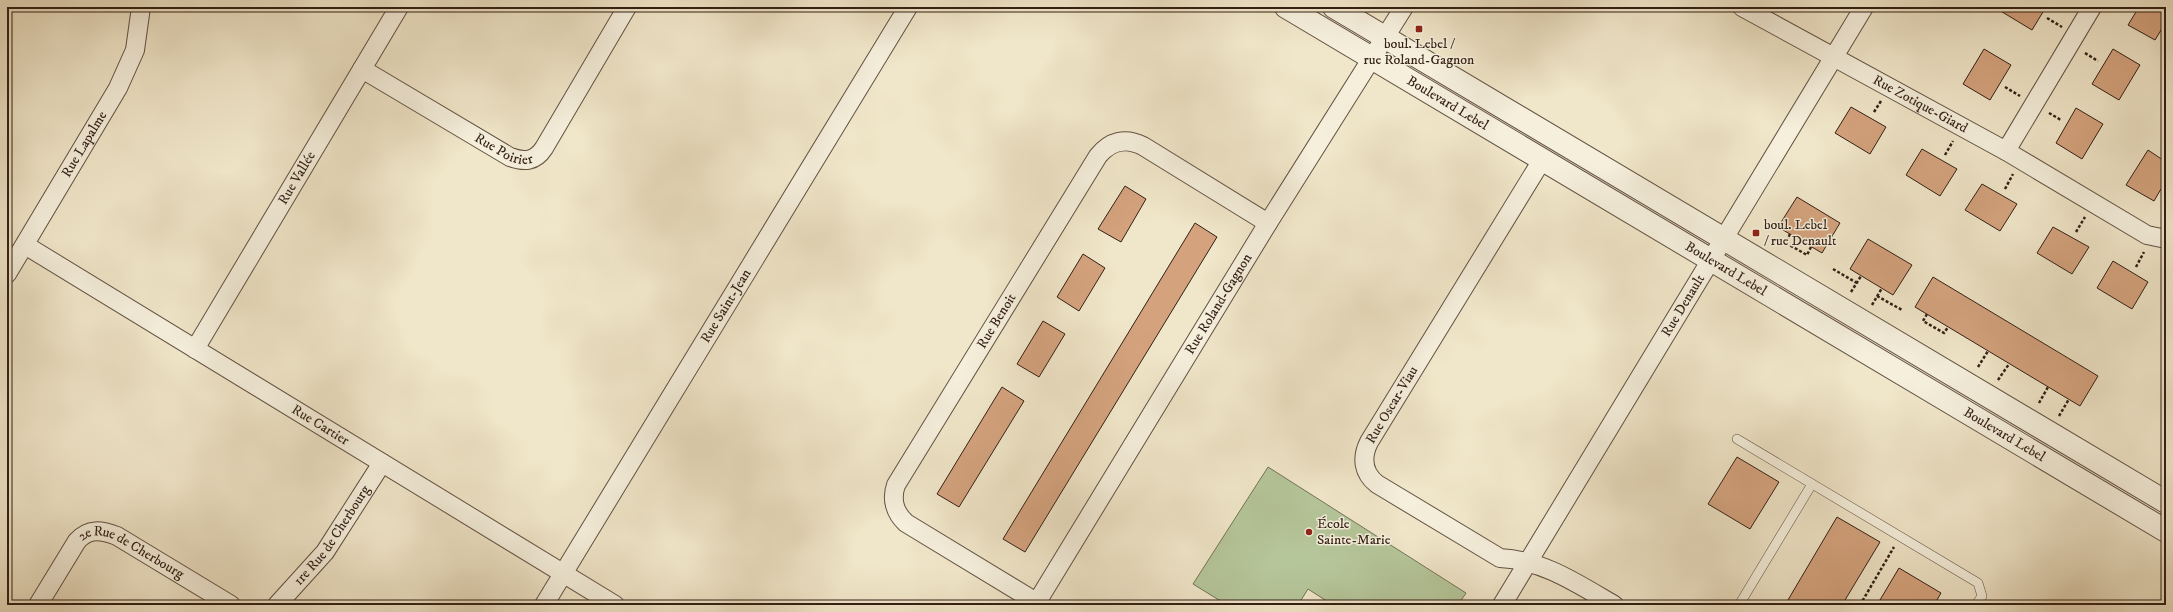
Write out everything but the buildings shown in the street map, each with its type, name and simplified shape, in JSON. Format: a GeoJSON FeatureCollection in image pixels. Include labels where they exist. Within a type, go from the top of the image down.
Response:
{"type":"FeatureCollection","features":[{"type":"Feature","properties":{"kind":"street","name":"Rue Lapalme"},"geometry":{"type":"LineString","coordinates":[[7,274],[121,84],[135,50],[141,7]]}},
{"type":"Feature","properties":{"kind":"street","name":"Rue Vallée"},"geometry":{"type":"LineString","coordinates":[[195,349],[399,7]]}},
{"type":"Feature","properties":{"kind":"street","name":"Rue Poirier"},"geometry":{"type":"LineString","coordinates":[[362,69],[510,157],[528,160],[536,158],[544,148],[627,7]]}},
{"type":"Feature","properties":{"kind":"street","name":"Rue Saint-Jean"},"geometry":{"type":"LineString","coordinates":[[544,605],[908,7]]}},
{"type":"Feature","properties":{"kind":"street","name":"Boulevard Lebel"},"geometry":{"type":"LineString","coordinates":[[1286,7],[1370,59],[2166,531]]}},
{"type":"Feature","properties":{"kind":"street","name":"Boulevard Lebel"},"geometry":{"type":"LineString","coordinates":[[1334,7],[2166,502]]}},
{"type":"Feature","properties":{"kind":"street","name":"Rue Roland-Gagnon"},"geometry":{"type":"LineString","coordinates":[[1039,604],[1268,223],[1404,7]]}},
{"type":"Feature","properties":{"kind":"street","name":"Rue Zotique-Giard"},"geometry":{"type":"LineString","coordinates":[[1742,7],[2006,151],[2147,235],[2166,239]]}},
{"type":"Feature","properties":{"kind":"street","name":"Rue Denault"},"geometry":{"type":"LineString","coordinates":[[1502,605],[1864,7]]}},
{"type":"Feature","properties":{"kind":"street"},"geometry":{"type":"LineString","coordinates":[[2006,151],[2092,7]]}},
{"type":"Feature","properties":{"kind":"street","name":"Rue Benoit"},"geometry":{"type":"LineString","coordinates":[[1039,604],[906,523],[901,518],[894,502],[896,485],[1098,156],[1110,144],[1125,140],[1143,146],[1268,223]]}},
{"type":"Feature","properties":{"kind":"street","name":"Rue Oscar-Viau"},"geometry":{"type":"LineString","coordinates":[[1542,160],[1369,442],[1364,456],[1368,474],[1383,488],[1500,558],[1527,563],[1555,571],[1614,605]]}},
{"type":"Feature","properties":{"kind":"street","name":"Rue Cartier"},"geometry":{"type":"LineString","coordinates":[[25,245],[615,605]]}},
{"type":"Feature","properties":{"kind":"street","name":"1re Rue de Cherbourg"},"geometry":{"type":"LineString","coordinates":[[277,605],[325,552],[382,463]]}},
{"type":"Feature","properties":{"kind":"street","name":"2e Rue de Cherbourg"},"geometry":{"type":"LineString","coordinates":[[38,605],[77,541],[86,533],[97,531],[117,536],[231,605]]}},
{"type":"Feature","properties":{"kind":"lane"},"geometry":{"type":"LineString","coordinates":[[1737,439],[1978,583],[1982,596],[1976,605]]}},
{"type":"Feature","properties":{"kind":"lane"},"geometry":{"type":"LineString","coordinates":[[1739,605],[1812,484]]}},
{"type":"Feature","properties":{"kind":"path"},"geometry":{"type":"LineString","coordinates":[[1790,234],[1786,243],[1807,255],[1811,247]]}},
{"type":"Feature","properties":{"kind":"path"},"geometry":{"type":"LineString","coordinates":[[1833,269],[1857,283]]}},
{"type":"Feature","properties":{"kind":"path"},"geometry":{"type":"LineString","coordinates":[[1848,297],[1861,276]]}},
{"type":"Feature","properties":{"kind":"path"},"geometry":{"type":"LineString","coordinates":[[1869,309],[1882,288]]}},
{"type":"Feature","properties":{"kind":"path"},"geometry":{"type":"LineString","coordinates":[[1877,296],[1902,310]]}},
{"type":"Feature","properties":{"kind":"path"},"geometry":{"type":"LineString","coordinates":[[1927,314],[1923,321],[1944,333],[1948,327]]}},
{"type":"Feature","properties":{"kind":"path"},"geometry":{"type":"LineString","coordinates":[[1975,372],[1988,351]]}},
{"type":"Feature","properties":{"kind":"path"},"geometry":{"type":"LineString","coordinates":[[1995,384],[2009,364]]}},
{"type":"Feature","properties":{"kind":"path"},"geometry":{"type":"LineString","coordinates":[[2036,408],[2048,387]]}},
{"type":"Feature","properties":{"kind":"path"},"geometry":{"type":"LineString","coordinates":[[2056,420],[2069,399]]}},
{"type":"Feature","properties":{"kind":"path"},"geometry":{"type":"LineString","coordinates":[[1860,605],[1900,537]]}},
{"type":"Feature","properties":{"kind":"green space","name":"École Sainte-Marie"},"geometry":{"type":"Polygon","coordinates":[[[1268,467],[1466,593],[1458,605],[1333,605],[1308,589],[1298,605],[1227,605],[1193,584],[1268,467]]]}},
{"type":"Feature","properties":{"kind":"place","name":"boul. Lebel / rue Roland-Gagnon"},"geometry":{"type":"Point","coordinates":[1419,29]}},
{"type":"Feature","properties":{"kind":"place","name":"boul. Lebel / rue Denault"},"geometry":{"type":"Point","coordinates":[1756,233]}},
{"type":"Feature","properties":{"kind":"place","name":"École Sainte-Marie"},"geometry":{"type":"Point","coordinates":[1309,532]}}]}
